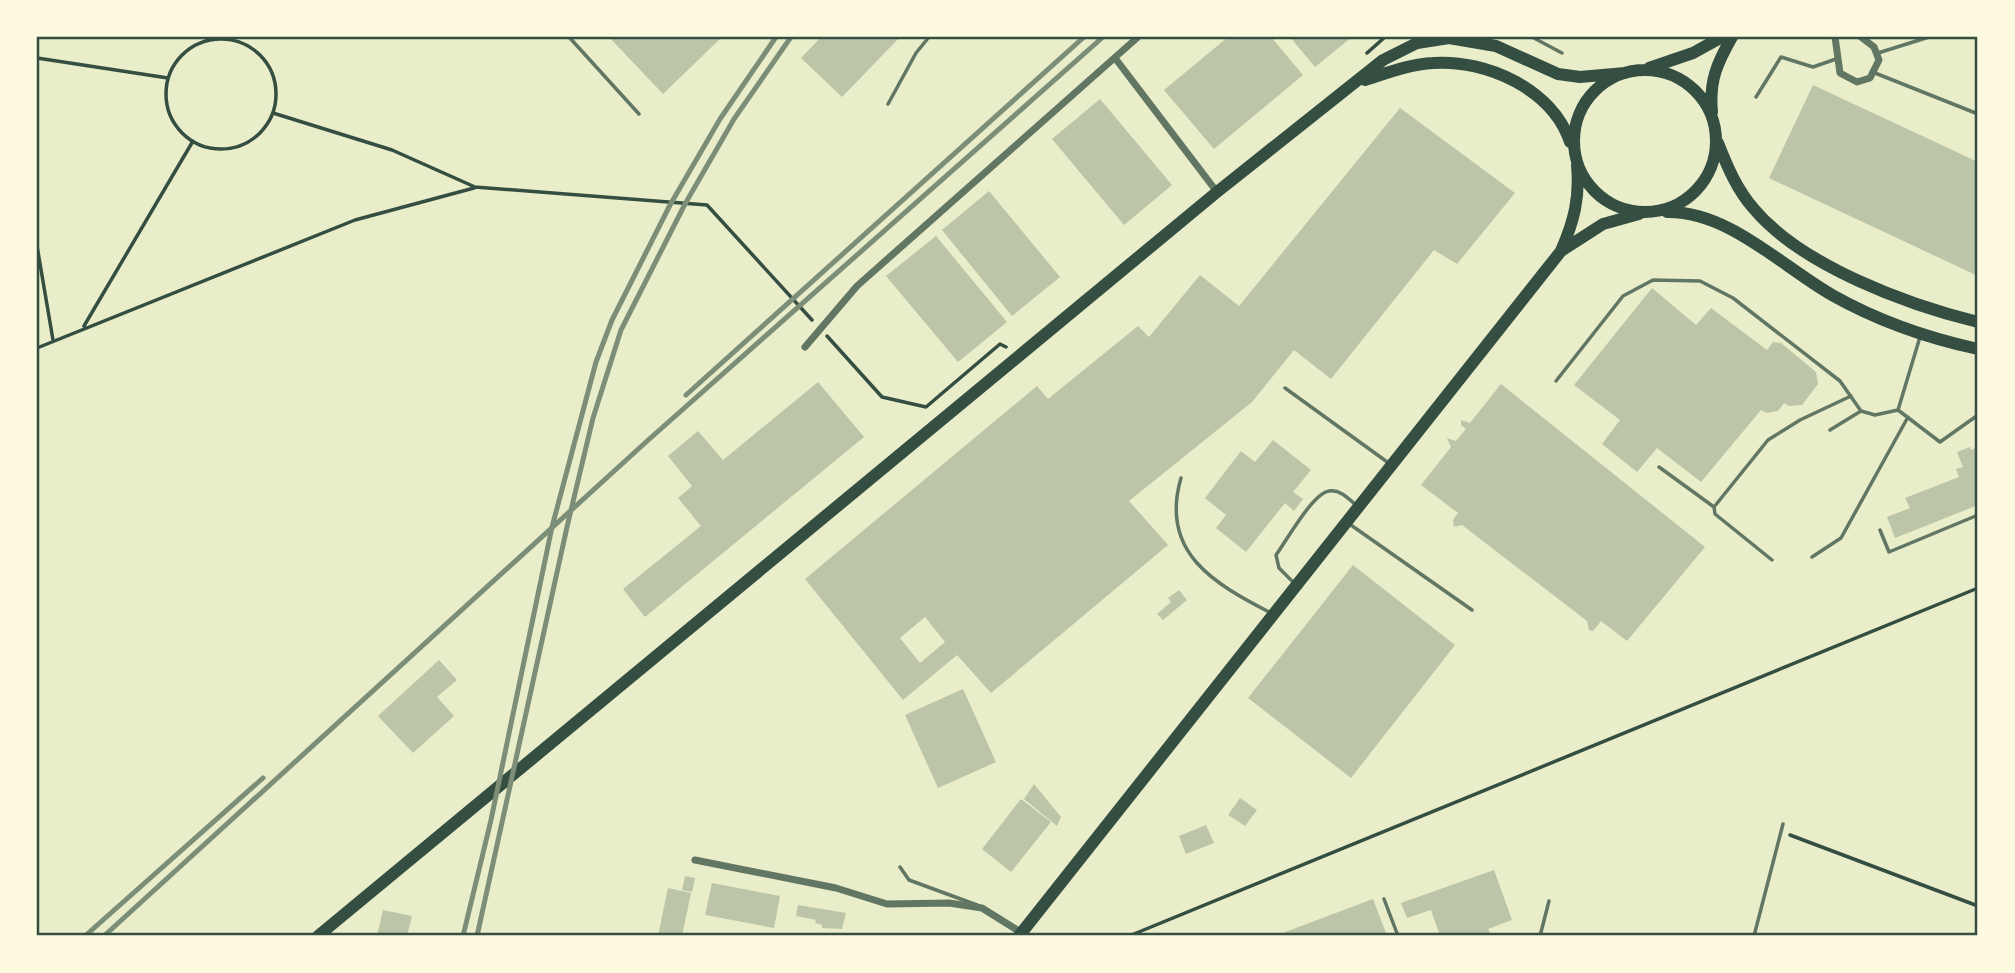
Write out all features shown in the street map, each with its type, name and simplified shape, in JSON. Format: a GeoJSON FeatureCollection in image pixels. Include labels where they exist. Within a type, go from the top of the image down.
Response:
{"type":"FeatureCollection","features":[{"type":"Feature","properties":{"kind":"main road"},"geometry":{"type":"LineString","coordinates":[[324,934],[1217,192],[1398,50],[1417,43],[1449,38],[1496,46],[1558,74],[1580,77],[1625,73],[1674,61],[1706,48],[1722,37]]}},
{"type":"Feature","properties":{"kind":"main road"},"geometry":{"type":"LineString","coordinates":[[1732,37],[1714,69],[1710,89],[1713,121],[1716,139],[1731,175],[1755,211],[1802,248],[1847,275],[1897,298],[1978,322]]}},
{"type":"Feature","properties":{"kind":"main road"},"geometry":{"type":"LineString","coordinates":[[1357,82],[1431,63],[1464,64],[1515,82],[1557,114],[1565,127],[1576,161],[1594,192],[1610,204],[1643,213]]}},
{"type":"Feature","properties":{"kind":"main road"},"geometry":{"type":"LineString","coordinates":[[1642,70],[1677,77],[1693,88],[1705,103],[1713,121]]}},
{"type":"Feature","properties":{"kind":"main road"},"geometry":{"type":"LineString","coordinates":[[1021,935],[1561,251],[1575,217],[1579,191],[1573,135],[1579,114],[1591,94],[1609,79],[1625,73]]}},
{"type":"Feature","properties":{"kind":"main road"},"geometry":{"type":"LineString","coordinates":[[1657,212],[1677,205],[1695,193],[1708,175],[1716,139]]}},
{"type":"Feature","properties":{"kind":"main road"},"geometry":{"type":"LineString","coordinates":[[1561,251],[1603,224],[1643,213],[1690,211],[1713,218],[1835,296],[1882,321],[1921,335],[1978,349]]}},
{"type":"Feature","properties":{"kind":"street"},"geometry":{"type":"LineString","coordinates":[[805,347],[856,286],[1138,37]]}},
{"type":"Feature","properties":{"kind":"street"},"geometry":{"type":"LineString","coordinates":[[1835,37],[1836,60],[1840,73],[1850,81],[1864,82],[1875,73],[1878,53],[1861,37]]}},
{"type":"Feature","properties":{"kind":"street"},"geometry":{"type":"LineString","coordinates":[[1115,58],[1217,192]]}},
{"type":"Feature","properties":{"kind":"street"},"geometry":{"type":"LineString","coordinates":[[695,860],[836,888],[887,904],[949,903],[982,908],[1021,935]]}},
{"type":"Feature","properties":{"kind":"lane"},"geometry":{"type":"LineString","coordinates":[[569,37],[639,114]]}},
{"type":"Feature","properties":{"kind":"lane"},"geometry":{"type":"LineString","coordinates":[[888,104],[916,53],[929,37]]}},
{"type":"Feature","properties":{"kind":"lane"},"geometry":{"type":"LineString","coordinates":[[1532,37],[1562,53]]}},
{"type":"Feature","properties":{"kind":"lane"},"geometry":{"type":"LineString","coordinates":[[1878,53],[1929,37]]}},
{"type":"Feature","properties":{"kind":"lane"},"geometry":{"type":"LineString","coordinates":[[1756,97],[1782,57],[1813,67],[1836,60]]}},
{"type":"Feature","properties":{"kind":"lane"},"geometry":{"type":"LineString","coordinates":[[1875,73],[1978,114]]}},
{"type":"Feature","properties":{"kind":"lane"},"geometry":{"type":"LineString","coordinates":[[1556,382],[1623,296],[1653,280],[1700,281],[1734,298],[1840,381],[1861,411],[1875,415],[1898,410],[1940,442],[1978,415]]}},
{"type":"Feature","properties":{"kind":"lane"},"geometry":{"type":"LineString","coordinates":[[1898,410],[1921,335]]}},
{"type":"Feature","properties":{"kind":"lane"},"geometry":{"type":"LineString","coordinates":[[1285,388],[1391,465]]}},
{"type":"Feature","properties":{"kind":"lane"},"geometry":{"type":"LineString","coordinates":[[1772,560],[1715,514],[1714,506],[1768,440],[1800,420],[1851,397]]}},
{"type":"Feature","properties":{"kind":"lane"},"geometry":{"type":"LineString","coordinates":[[1830,430],[1861,411]]}},
{"type":"Feature","properties":{"kind":"lane"},"geometry":{"type":"LineString","coordinates":[[1812,558],[1841,538],[1908,417]]}},
{"type":"Feature","properties":{"kind":"lane"},"geometry":{"type":"LineString","coordinates":[[1659,467],[1714,506]]}},
{"type":"Feature","properties":{"kind":"lane"},"geometry":{"type":"LineString","coordinates":[[1181,478],[1175,513],[1187,552],[1194,564],[1217,583],[1273,614]]}},
{"type":"Feature","properties":{"kind":"lane"},"geometry":{"type":"LineString","coordinates":[[1296,585],[1279,568],[1276,555],[1317,497],[1329,491],[1341,493],[1359,506]]}},
{"type":"Feature","properties":{"kind":"lane"},"geometry":{"type":"LineString","coordinates":[[1880,530],[1889,552],[1978,515]]}},
{"type":"Feature","properties":{"kind":"lane"},"geometry":{"type":"LineString","coordinates":[[1346,522],[1472,610]]}},
{"type":"Feature","properties":{"kind":"lane"},"geometry":{"type":"LineString","coordinates":[[1754,936],[1783,824]]}},
{"type":"Feature","properties":{"kind":"lane"},"geometry":{"type":"LineString","coordinates":[[900,867],[909,880],[971,901],[982,908]]}},
{"type":"Feature","properties":{"kind":"lane"},"geometry":{"type":"LineString","coordinates":[[1384,899],[1398,936]]}},
{"type":"Feature","properties":{"kind":"lane"},"geometry":{"type":"LineString","coordinates":[[1540,936],[1549,901]]}},
{"type":"Feature","properties":{"kind":"path"},"geometry":{"type":"LineString","coordinates":[[212,39],[242,39],[256,51],[274,76],[276,89],[273,113],[256,137],[241,145],[209,148],[180,131],[171,117],[166,91],[168,78],[180,58],[198,43],[212,39]]}},
{"type":"Feature","properties":{"kind":"path"},"geometry":{"type":"LineString","coordinates":[[37,58],[168,78]]}},
{"type":"Feature","properties":{"kind":"path"},"geometry":{"type":"LineString","coordinates":[[273,113],[392,150],[475,187]]}},
{"type":"Feature","properties":{"kind":"path"},"geometry":{"type":"LineString","coordinates":[[83,328],[193,141]]}},
{"type":"Feature","properties":{"kind":"path"},"geometry":{"type":"LineString","coordinates":[[37,348],[355,220],[475,187],[707,205],[882,397],[926,407],[1000,344],[1020,355]]}},
{"type":"Feature","properties":{"kind":"path"},"geometry":{"type":"LineString","coordinates":[[37,246],[53,340]]}},
{"type":"Feature","properties":{"kind":"path"},"geometry":{"type":"LineString","coordinates":[[1129,936],[1391,831],[1978,588]]}},
{"type":"Feature","properties":{"kind":"path"},"geometry":{"type":"LineString","coordinates":[[1781,832],[1978,906]]}},
{"type":"Feature","properties":{"kind":"building"},"geometry":{"type":"Polygon","coordinates":[[[609,37],[722,37],[663,94],[609,37]]]}},
{"type":"Feature","properties":{"kind":"building"},"geometry":{"type":"Polygon","coordinates":[[[821,37],[900,37],[842,97],[801,58],[821,37]]]}},
{"type":"Feature","properties":{"kind":"building"},"geometry":{"type":"Polygon","coordinates":[[[1228,37],[1271,37],[1303,75],[1214,149],[1164,90],[1228,37]]]}},
{"type":"Feature","properties":{"kind":"building"},"geometry":{"type":"Polygon","coordinates":[[[1290,37],[1352,37],[1315,67],[1290,37]]]}},
{"type":"Feature","properties":{"kind":"building"},"geometry":{"type":"Polygon","coordinates":[[[1813,85],[1978,162],[1978,276],[1769,178],[1813,85]]]}},
{"type":"Feature","properties":{"kind":"building"},"geometry":{"type":"Polygon","coordinates":[[[1100,99],[1172,185],[1124,225],[1052,139],[1100,99]]]}},
{"type":"Feature","properties":{"kind":"building"},"geometry":{"type":"Polygon","coordinates":[[[1400,108],[1515,193],[1457,264],[1434,250],[1331,379],[1294,350],[1252,402],[1129,501],[1168,545],[991,693],[957,655],[903,700],[805,579],[1037,386],[1048,399],[1138,326],[1149,337],[1200,275],[1239,306],[1400,108]],[[925,617],[900,638],[920,663],[945,642],[925,617]]]}},
{"type":"Feature","properties":{"kind":"building"},"geometry":{"type":"Polygon","coordinates":[[[989,191],[1060,277],[1012,316],[942,230],[989,191]]]}},
{"type":"Feature","properties":{"kind":"building"},"geometry":{"type":"Polygon","coordinates":[[[936,236],[1007,322],[958,362],[886,276],[936,236]]]}},
{"type":"Feature","properties":{"kind":"building"},"geometry":{"type":"Polygon","coordinates":[[[1652,288],[1696,325],[1711,308],[1767,350],[1773,342],[1781,343],[1816,372],[1818,384],[1802,405],[1789,406],[1784,403],[1778,411],[1767,413],[1761,410],[1701,482],[1657,448],[1637,472],[1602,444],[1620,420],[1574,385],[1652,288]]]}},
{"type":"Feature","properties":{"kind":"building"},"geometry":{"type":"Polygon","coordinates":[[[818,382],[864,437],[645,617],[623,589],[701,526],[678,498],[692,486],[668,456],[698,431],[723,460],[818,382]]]}},
{"type":"Feature","properties":{"kind":"building"},"geometry":{"type":"Polygon","coordinates":[[[1501,384],[1705,547],[1627,641],[1601,621],[1593,631],[1589,630],[1587,621],[1462,525],[1454,527],[1453,520],[1458,513],[1421,485],[1451,447],[1447,438],[1456,441],[1466,429],[1461,425],[1461,420],[1470,423],[1501,384]]]}},
{"type":"Feature","properties":{"kind":"building"},"geometry":{"type":"Polygon","coordinates":[[[1273,440],[1311,470],[1293,492],[1303,499],[1294,511],[1285,503],[1246,552],[1216,528],[1226,515],[1205,498],[1241,451],[1255,462],[1273,440]]]}},
{"type":"Feature","properties":{"kind":"building"},"geometry":{"type":"Polygon","coordinates":[[[1970,447],[1971,450],[1978,447],[1978,505],[1895,538],[1887,517],[1910,508],[1905,498],[1959,477],[1956,469],[1963,467],[1957,452],[1970,447]]]}},
{"type":"Feature","properties":{"kind":"building"},"geometry":{"type":"Polygon","coordinates":[[[1353,565],[1455,645],[1351,778],[1248,698],[1353,565]]]}},
{"type":"Feature","properties":{"kind":"building"},"geometry":{"type":"Polygon","coordinates":[[[1179,590],[1187,600],[1163,620],[1157,614],[1171,602],[1168,598],[1179,590]]]}},
{"type":"Feature","properties":{"kind":"building"},"geometry":{"type":"Polygon","coordinates":[[[439,660],[457,680],[437,697],[454,716],[413,753],[378,716],[439,660]]]}},
{"type":"Feature","properties":{"kind":"building"},"geometry":{"type":"Polygon","coordinates":[[[963,689],[996,762],[938,788],[905,715],[963,689]]]}},
{"type":"Feature","properties":{"kind":"building"},"geometry":{"type":"Polygon","coordinates":[[[1034,784],[1061,817],[1057,826],[1024,799],[1034,784]]]}},
{"type":"Feature","properties":{"kind":"building"},"geometry":{"type":"Polygon","coordinates":[[[1240,798],[1257,810],[1245,826],[1228,815],[1240,798]]]}},
{"type":"Feature","properties":{"kind":"building"},"geometry":{"type":"Polygon","coordinates":[[[1021,799],[1051,822],[1011,872],[982,849],[1021,799]]]}},
{"type":"Feature","properties":{"kind":"building"},"geometry":{"type":"Polygon","coordinates":[[[1206,825],[1214,843],[1186,854],[1179,836],[1206,825]]]}},
{"type":"Feature","properties":{"kind":"building"},"geometry":{"type":"Polygon","coordinates":[[[1494,870],[1512,920],[1488,929],[1491,936],[1440,936],[1431,910],[1407,918],[1401,903],[1494,870]]]}},
{"type":"Feature","properties":{"kind":"building"},"geometry":{"type":"Polygon","coordinates":[[[685,876],[695,878],[692,892],[682,890],[685,876]]]}},
{"type":"Feature","properties":{"kind":"building"},"geometry":{"type":"Polygon","coordinates":[[[712,883],[780,896],[774,928],[705,915],[712,883]]]}},
{"type":"Feature","properties":{"kind":"building"},"geometry":{"type":"Polygon","coordinates":[[[668,888],[691,893],[682,936],[658,936],[668,888]]]}},
{"type":"Feature","properties":{"kind":"building"},"geometry":{"type":"Polygon","coordinates":[[[1373,899],[1387,936],[1280,934],[1373,899]]]}},
{"type":"Feature","properties":{"kind":"building"},"geometry":{"type":"Polygon","coordinates":[[[798,905],[846,913],[842,929],[822,928],[822,925],[815,923],[816,920],[796,916],[798,905]]]}},
{"type":"Feature","properties":{"kind":"building"},"geometry":{"type":"Polygon","coordinates":[[[383,910],[412,916],[407,936],[377,936],[383,910]]]}},
{"type":"Feature","properties":{"kind":"railway"},"geometry":{"type":"LineString","coordinates":[[463,936],[491,820],[552,527],[596,362],[612,320],[670,205],[720,119],[776,37]]}},
{"type":"Feature","properties":{"kind":"railway"},"geometry":{"type":"LineString","coordinates":[[477,936],[567,527],[593,418],[621,330],[685,204],[734,119],[791,37]]}},
{"type":"Feature","properties":{"kind":"railway"},"geometry":{"type":"LineString","coordinates":[[686,395],[1084,37]]}},
{"type":"Feature","properties":{"kind":"railway"},"geometry":{"type":"LineString","coordinates":[[104,936],[646,442],[1103,37]]}},
{"type":"Feature","properties":{"kind":"railway"},"geometry":{"type":"LineString","coordinates":[[85,936],[263,778]]}}]}
